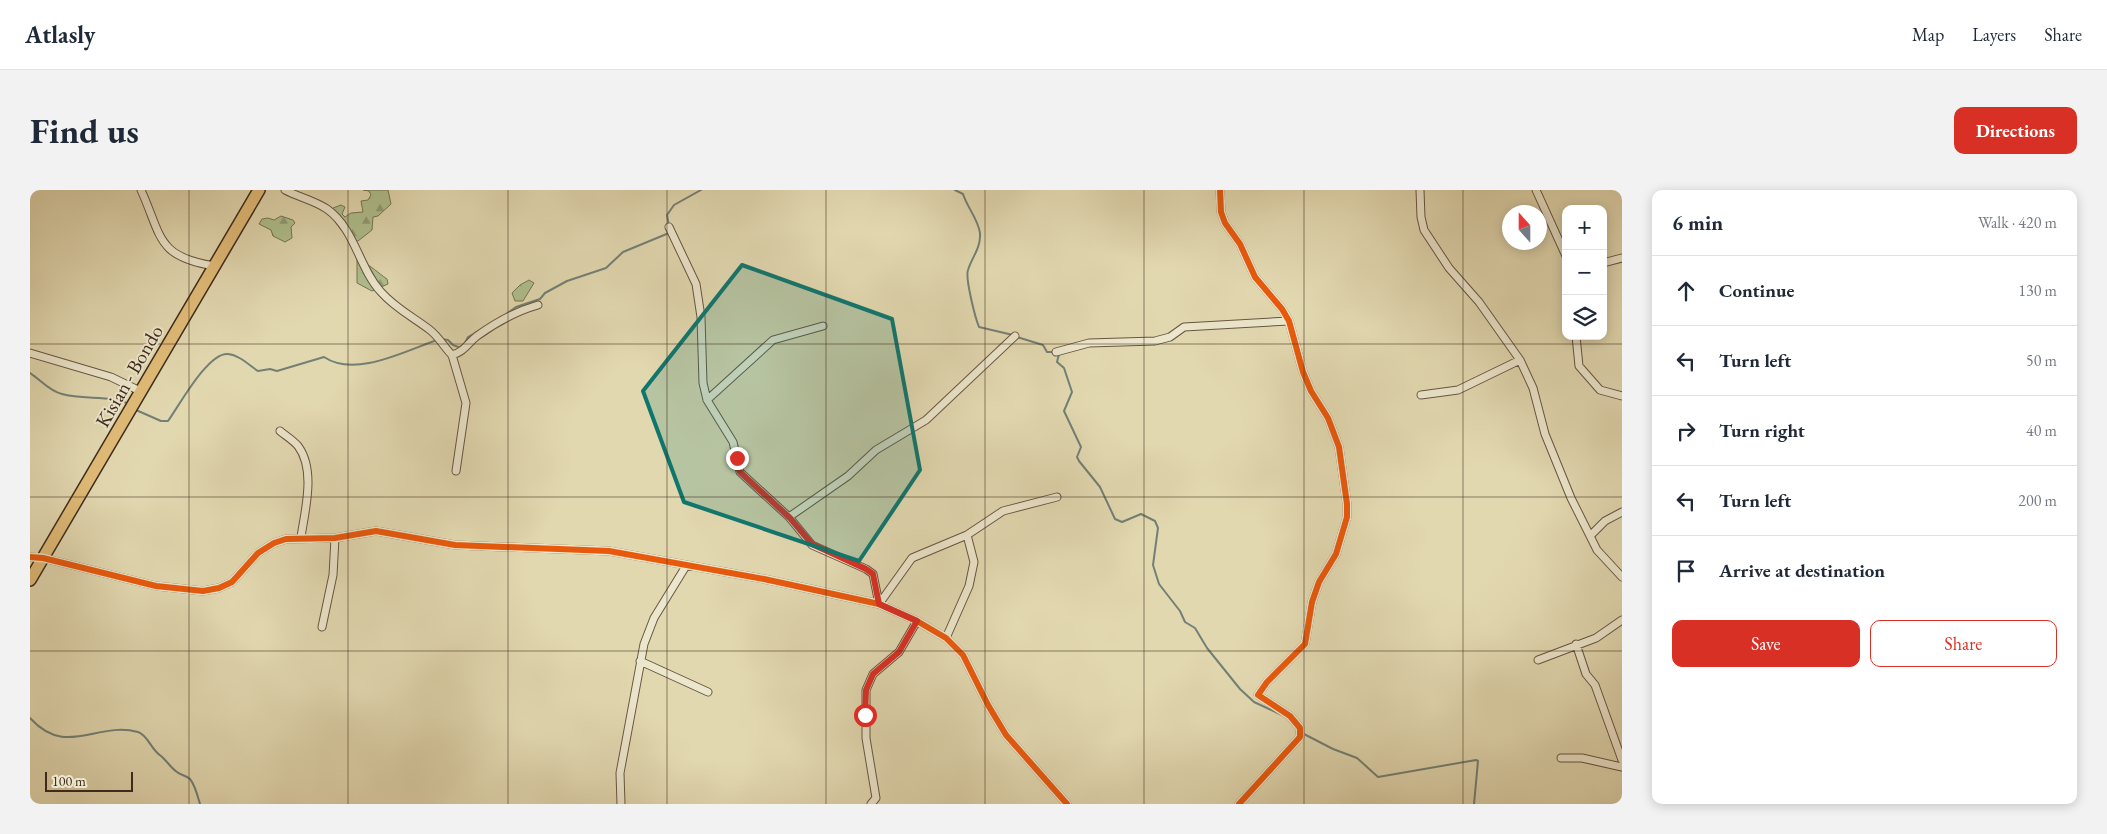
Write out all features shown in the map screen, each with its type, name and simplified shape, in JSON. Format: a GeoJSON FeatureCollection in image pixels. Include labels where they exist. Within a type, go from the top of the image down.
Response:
{"type":"FeatureCollection","features":[{"type":"Feature","properties":{"kind":"highway","name":"Kisian - Bondo"},"geometry":{"type":"LineString","coordinates":[[30,580],[259,190]]}},
{"type":"Feature","properties":{"kind":"street"},"geometry":{"type":"LineString","coordinates":[[141,190],[164,246],[193,263],[215,266]]}},
{"type":"Feature","properties":{"kind":"street"},"geometry":{"type":"LineString","coordinates":[[284,190],[327,209],[350,238],[362,258],[369,277],[382,293],[431,330],[452,355],[466,403],[456,471]]}},
{"type":"Feature","properties":{"kind":"street"},"geometry":{"type":"LineString","coordinates":[[1220,190],[1221,212],[1225,223],[1240,244],[1255,277],[1290,321],[1292,336],[1303,372],[1311,392],[1328,418],[1339,447],[1346,517],[1334,561],[1319,582],[1312,602],[1304,644],[1267,682],[1259,694],[1260,698],[1290,716],[1300,728],[1300,737],[1239,804]]}},
{"type":"Feature","properties":{"kind":"street"},"geometry":{"type":"LineString","coordinates":[[1420,190],[1421,217],[1424,230],[1449,268],[1479,302],[1520,360],[1533,388],[1558,471],[1597,550],[1622,577]]}},
{"type":"Feature","properties":{"kind":"street"},"geometry":{"type":"LineString","coordinates":[[1536,190],[1563,250]]}},
{"type":"Feature","properties":{"kind":"street"},"geometry":{"type":"LineString","coordinates":[[669,227],[696,284],[701,317],[702,383],[707,400],[733,442],[740,472],[790,518],[812,544],[873,574],[879,604]]}},
{"type":"Feature","properties":{"kind":"street"},"geometry":{"type":"LineString","coordinates":[[1607,262],[1622,258]]}},
{"type":"Feature","properties":{"kind":"street"},"geometry":{"type":"LineString","coordinates":[[452,355],[461,352],[476,337],[493,326],[525,309],[538,305]]}},
{"type":"Feature","properties":{"kind":"street"},"geometry":{"type":"LineString","coordinates":[[1056,352],[1089,343],[1155,341],[1170,337],[1184,327],[1290,321]]}},
{"type":"Feature","properties":{"kind":"street"},"geometry":{"type":"LineString","coordinates":[[707,400],[773,340],[823,326]]}},
{"type":"Feature","properties":{"kind":"street"},"geometry":{"type":"LineString","coordinates":[[790,518],[848,476],[876,450],[926,420],[1015,336]]}},
{"type":"Feature","properties":{"kind":"street"},"geometry":{"type":"LineString","coordinates":[[1576,340],[1579,366],[1600,390],[1622,396]]}},
{"type":"Feature","properties":{"kind":"street"},"geometry":{"type":"LineString","coordinates":[[30,353],[111,377],[138,396]]}},
{"type":"Feature","properties":{"kind":"street"},"geometry":{"type":"LineString","coordinates":[[1422,395],[1458,390],[1520,360]]}},
{"type":"Feature","properties":{"kind":"street"},"geometry":{"type":"LineString","coordinates":[[280,431],[298,446],[308,464],[306,508],[301,537]]}},
{"type":"Feature","properties":{"kind":"street"},"geometry":{"type":"LineString","coordinates":[[879,604],[912,558],[967,535],[1003,511],[1057,497]]}},
{"type":"Feature","properties":{"kind":"street"},"geometry":{"type":"LineString","coordinates":[[1590,536],[1605,521],[1622,512]]}},
{"type":"Feature","properties":{"kind":"street"},"geometry":{"type":"LineString","coordinates":[[30,557],[43,558],[156,586],[203,590],[219,588],[232,582],[258,553],[274,543],[301,537],[335,538],[376,531],[455,545],[609,552],[816,589],[879,604],[917,621],[946,638],[962,655],[1006,736],[1067,804]]}},
{"type":"Feature","properties":{"kind":"street"},"geometry":{"type":"LineString","coordinates":[[946,638],[968,586],[974,562],[967,535]]}},
{"type":"Feature","properties":{"kind":"street"},"geometry":{"type":"LineString","coordinates":[[322,627],[333,575],[335,538]]}},
{"type":"Feature","properties":{"kind":"street"},"geometry":{"type":"LineString","coordinates":[[621,804],[620,773],[640,661],[654,618],[686,566]]}},
{"type":"Feature","properties":{"kind":"street"},"geometry":{"type":"LineString","coordinates":[[1538,660],[1596,638],[1622,620]]}},
{"type":"Feature","properties":{"kind":"street"},"geometry":{"type":"LineString","coordinates":[[872,804],[876,798],[866,738],[866,690],[873,674],[899,652],[917,621]]}},
{"type":"Feature","properties":{"kind":"street"},"geometry":{"type":"LineString","coordinates":[[1576,644],[1586,674],[1595,685],[1622,760]]}},
{"type":"Feature","properties":{"kind":"street"},"geometry":{"type":"LineString","coordinates":[[640,661],[708,692]]}},
{"type":"Feature","properties":{"kind":"street"},"geometry":{"type":"LineString","coordinates":[[1561,758],[1582,758],[1622,767]]}},
{"type":"Feature","properties":{"kind":"highlighted area"},"geometry":{"type":"Polygon","coordinates":[[[742,265],[892,319],[920,470],[859,561],[684,502],[643,391],[742,265]]]}},
{"type":"Feature","properties":{"kind":"green space"},"geometry":{"type":"Polygon","coordinates":[[[363,190],[388,190],[391,204],[378,216],[373,217],[372,230],[358,241],[349,236],[336,224],[333,208],[341,205],[345,207],[342,214],[345,217],[351,213],[363,212],[361,201],[368,200],[371,195],[369,191],[363,190]]]}},
{"type":"Feature","properties":{"kind":"green space"},"geometry":{"type":"Polygon","coordinates":[[[281,216],[293,220],[295,223],[291,227],[292,238],[285,242],[273,236],[271,230],[259,224],[262,219],[274,220],[281,216]]]}},
{"type":"Feature","properties":{"kind":"green space"},"geometry":{"type":"Polygon","coordinates":[[[357,256],[361,262],[387,279],[388,284],[372,291],[357,283],[357,256]]]}},
{"type":"Feature","properties":{"kind":"green space"},"geometry":{"type":"Polygon","coordinates":[[[529,280],[534,283],[523,301],[515,301],[512,293],[529,280]]]}},
{"type":"Feature","properties":{"kind":"waterway"},"geometry":{"type":"LineString","coordinates":[[669,226],[667,215],[674,205],[701,190]]}},
{"type":"Feature","properties":{"kind":"waterway"},"geometry":{"type":"LineString","coordinates":[[955,190],[963,194],[980,233],[979,243],[967,274],[979,327],[1013,335]]}},
{"type":"Feature","properties":{"kind":"waterway"},"geometry":{"type":"LineString","coordinates":[[498,320],[516,307],[540,299],[545,293],[567,281],[606,268],[623,252],[669,233]]}},
{"type":"Feature","properties":{"kind":"waterway"},"geometry":{"type":"LineString","coordinates":[[465,343],[468,337],[477,332]]}},
{"type":"Feature","properties":{"kind":"waterway"},"geometry":{"type":"LineString","coordinates":[[1017,337],[1043,345],[1047,352],[1054,352]]}},
{"type":"Feature","properties":{"kind":"waterway"},"geometry":{"type":"LineString","coordinates":[[441,339],[448,340],[453,345],[461,348]]}},
{"type":"Feature","properties":{"kind":"waterway"},"geometry":{"type":"LineString","coordinates":[[136,410],[161,421],[168,421],[203,370],[220,356],[228,354],[236,356],[258,371],[270,369],[277,371],[324,357],[336,363],[350,365],[365,364],[395,356],[437,340]]}},
{"type":"Feature","properties":{"kind":"waterway"},"geometry":{"type":"LineString","coordinates":[[1059,354],[1057,362],[1064,368],[1072,392],[1064,411],[1081,447],[1077,457],[1079,461],[1100,487],[1115,519],[1122,522],[1141,514],[1155,521],[1158,528],[1153,565],[1159,584],[1180,611],[1185,622],[1195,628],[1207,648],[1240,689],[1254,702],[1282,715]]}},
{"type":"Feature","properties":{"kind":"waterway"},"geometry":{"type":"LineString","coordinates":[[30,373],[57,393],[79,397],[115,399],[129,404]]}},
{"type":"Feature","properties":{"kind":"waterway"},"geometry":{"type":"LineString","coordinates":[[30,718],[43,730],[56,736],[82,736],[123,730],[138,732],[147,739],[173,769],[190,779],[200,804]]}},
{"type":"Feature","properties":{"kind":"waterway"},"geometry":{"type":"LineString","coordinates":[[1302,733],[1333,749],[1357,758],[1378,777],[1476,760],[1478,761],[1474,804]]}},
{"type":"Feature","properties":{"kind":"cycle path"},"geometry":{"type":"LineString","coordinates":[[1220,190],[1221,212],[1225,223],[1240,244],[1255,277],[1282,309],[1289,321],[1303,372],[1311,391],[1328,418],[1339,447],[1347,504],[1347,517],[1336,554],[1319,582],[1312,602],[1305,644],[1267,682],[1258,695],[1290,716],[1300,728],[1300,737],[1239,804]]}},
{"type":"Feature","properties":{"kind":"cycle path"},"geometry":{"type":"LineString","coordinates":[[30,557],[43,558],[156,586],[203,591],[219,588],[232,582],[258,553],[274,543],[286,539],[335,538],[376,531],[455,545],[609,551],[764,579],[879,604],[917,621],[946,638],[963,655],[988,705],[1006,735],[1067,804]]}},
{"type":"Feature","properties":{"kind":"route"},"geometry":{"type":"LineString","coordinates":[[737,458],[737,466],[740,472],[790,518],[812,544],[873,574],[879,604],[917,621],[899,652],[873,674],[866,690],[865,715]]}}]}
